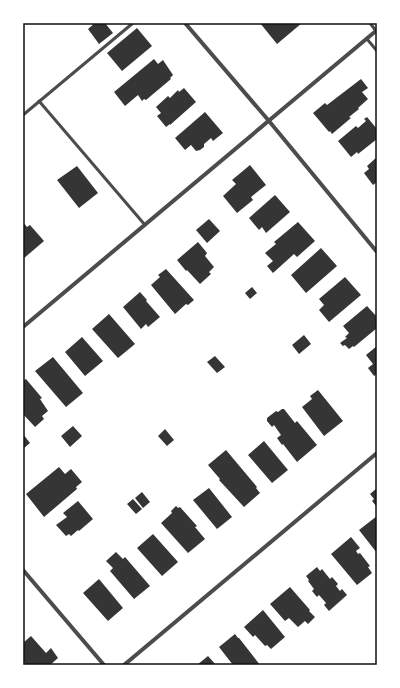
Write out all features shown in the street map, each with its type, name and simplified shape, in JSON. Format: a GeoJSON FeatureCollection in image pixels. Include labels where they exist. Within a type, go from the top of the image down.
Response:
{"type":"FeatureCollection","features":[{"type":"Feature","properties":{"kind":"street"},"geometry":{"type":"LineString","coordinates":[[185,23],[269,121],[377,252]]}},
{"type":"Feature","properties":{"kind":"street"},"geometry":{"type":"LineString","coordinates":[[23,327],[377,30]]}},
{"type":"Feature","properties":{"kind":"street"},"geometry":{"type":"LineString","coordinates":[[124,665],[377,453]]}},
{"type":"Feature","properties":{"kind":"street"},"geometry":{"type":"LineString","coordinates":[[23,570],[104,665]]}},
{"type":"Feature","properties":{"kind":"lane"},"geometry":{"type":"LineString","coordinates":[[23,115],[133,23]]}},
{"type":"Feature","properties":{"kind":"lane"},"geometry":{"type":"LineString","coordinates":[[370,23],[377,30]]}},
{"type":"Feature","properties":{"kind":"lane"},"geometry":{"type":"LineString","coordinates":[[367,39],[377,51]]}},
{"type":"Feature","properties":{"kind":"lane"},"geometry":{"type":"LineString","coordinates":[[40,101],[145,225]]}},
{"type":"Feature","properties":{"kind":"building"},"geometry":{"type":"Polygon","coordinates":[[[95,23],[105,23],[113,33],[99,44],[88,29],[95,23]]]}},
{"type":"Feature","properties":{"kind":"building"},"geometry":{"type":"Polygon","coordinates":[[[260,23],[302,23],[277,44],[260,23]]]}},
{"type":"Feature","properties":{"kind":"building"},"geometry":{"type":"Polygon","coordinates":[[[137,28],[152,46],[122,71],[107,53],[137,28]]]}},
{"type":"Feature","properties":{"kind":"building"},"geometry":{"type":"Polygon","coordinates":[[[154,59],[158,64],[163,60],[173,75],[170,78],[171,79],[146,100],[144,99],[142,101],[138,95],[125,106],[114,92],[154,59]]]}},
{"type":"Feature","properties":{"kind":"building"},"geometry":{"type":"Polygon","coordinates":[[[361,79],[368,88],[362,92],[368,99],[349,117],[351,118],[332,134],[313,113],[325,103],[327,105],[361,79]]]}},
{"type":"Feature","properties":{"kind":"building"},"geometry":{"type":"Polygon","coordinates":[[[184,88],[196,102],[166,127],[157,116],[161,113],[156,107],[168,96],[170,98],[178,90],[179,92],[184,88]]]}},
{"type":"Feature","properties":{"kind":"building"},"geometry":{"type":"Polygon","coordinates":[[[205,112],[223,133],[213,141],[211,138],[200,150],[196,151],[191,145],[185,150],[175,138],[205,112]]]}},
{"type":"Feature","properties":{"kind":"building"},"geometry":{"type":"Polygon","coordinates":[[[367,117],[377,129],[377,139],[358,154],[357,152],[351,157],[338,141],[356,126],[358,128],[366,121],[364,119],[367,117]]]}},
{"type":"Feature","properties":{"kind":"building"},"geometry":{"type":"Polygon","coordinates":[[[377,157],[377,182],[373,185],[364,173],[369,169],[367,166],[377,157]]]}},
{"type":"Feature","properties":{"kind":"building"},"geometry":{"type":"Polygon","coordinates":[[[250,165],[266,185],[251,197],[253,200],[237,213],[223,196],[236,184],[232,180],[250,165]]]}},
{"type":"Feature","properties":{"kind":"building"},"geometry":{"type":"Polygon","coordinates":[[[77,166],[98,193],[79,208],[57,180],[77,166]]]}},
{"type":"Feature","properties":{"kind":"building"},"geometry":{"type":"Polygon","coordinates":[[[275,195],[290,212],[266,233],[262,227],[259,230],[249,218],[275,195]]]}},
{"type":"Feature","properties":{"kind":"building"},"geometry":{"type":"Polygon","coordinates":[[[209,219],[220,231],[207,243],[196,230],[209,219]]]}},
{"type":"Feature","properties":{"kind":"building"},"geometry":{"type":"Polygon","coordinates":[[[23,222],[27,227],[30,225],[44,241],[23,259],[23,222]]]}},
{"type":"Feature","properties":{"kind":"building"},"geometry":{"type":"Polygon","coordinates":[[[298,222],[315,241],[297,257],[294,254],[273,273],[267,266],[273,261],[265,253],[276,244],[274,242],[298,222]]]}},
{"type":"Feature","properties":{"kind":"building"},"geometry":{"type":"Polygon","coordinates":[[[198,242],[207,253],[205,256],[214,267],[209,272],[211,274],[200,284],[177,260],[198,242]]]}},
{"type":"Feature","properties":{"kind":"building"},"geometry":{"type":"Polygon","coordinates":[[[321,248],[337,266],[306,293],[291,275],[321,248]]]}},
{"type":"Feature","properties":{"kind":"building"},"geometry":{"type":"Polygon","coordinates":[[[166,269],[194,300],[188,305],[186,304],[175,314],[151,285],[160,277],[158,275],[166,269]]]}},
{"type":"Feature","properties":{"kind":"building"},"geometry":{"type":"Polygon","coordinates":[[[345,277],[361,295],[329,322],[319,310],[324,305],[319,299],[345,277]]]}},
{"type":"Feature","properties":{"kind":"building"},"geometry":{"type":"Polygon","coordinates":[[[252,287],[257,293],[250,299],[245,293],[252,287]]]}},
{"type":"Feature","properties":{"kind":"building"},"geometry":{"type":"Polygon","coordinates":[[[140,292],[160,317],[148,327],[146,324],[141,329],[123,307],[140,292]]]}},
{"type":"Feature","properties":{"kind":"building"},"geometry":{"type":"Polygon","coordinates":[[[367,306],[377,317],[377,328],[354,347],[353,346],[349,349],[345,345],[343,346],[340,343],[347,338],[345,337],[349,333],[343,326],[367,306]]]}},
{"type":"Feature","properties":{"kind":"building"},"geometry":{"type":"Polygon","coordinates":[[[109,314],[135,344],[118,358],[92,329],[109,314]]]}},
{"type":"Feature","properties":{"kind":"building"},"geometry":{"type":"Polygon","coordinates":[[[304,335],[311,344],[299,354],[292,345],[304,335]]]}},
{"type":"Feature","properties":{"kind":"building"},"geometry":{"type":"Polygon","coordinates":[[[82,337],[103,361],[85,376],[65,352],[82,337]]]}},
{"type":"Feature","properties":{"kind":"building"},"geometry":{"type":"Polygon","coordinates":[[[377,346],[377,374],[374,376],[368,368],[373,364],[366,355],[377,346]]]}},
{"type":"Feature","properties":{"kind":"building"},"geometry":{"type":"Polygon","coordinates":[[[215,356],[225,367],[217,373],[207,362],[215,356]]]}},
{"type":"Feature","properties":{"kind":"building"},"geometry":{"type":"Polygon","coordinates":[[[53,357],[83,393],[66,407],[35,371],[53,357]]]}},
{"type":"Feature","properties":{"kind":"building"},"geometry":{"type":"Polygon","coordinates":[[[26,379],[42,398],[40,399],[48,411],[42,416],[44,419],[35,427],[23,414],[23,381],[26,379]]]}},
{"type":"Feature","properties":{"kind":"building"},"geometry":{"type":"Polygon","coordinates":[[[318,390],[343,421],[324,436],[302,407],[312,399],[310,396],[318,390]]]}},
{"type":"Feature","properties":{"kind":"building"},"geometry":{"type":"Polygon","coordinates":[[[284,409],[295,423],[297,421],[317,445],[297,462],[277,438],[281,435],[274,425],[272,427],[267,421],[267,418],[276,411],[278,412],[284,409]]]}},
{"type":"Feature","properties":{"kind":"building"},"geometry":{"type":"Polygon","coordinates":[[[73,426],[82,436],[70,447],[61,436],[73,426]]]}},
{"type":"Feature","properties":{"kind":"building"},"geometry":{"type":"Polygon","coordinates":[[[165,429],[174,440],[167,446],[158,436],[165,429]]]}},
{"type":"Feature","properties":{"kind":"building"},"geometry":{"type":"Polygon","coordinates":[[[23,434],[30,443],[23,449],[23,434]]]}},
{"type":"Feature","properties":{"kind":"building"},"geometry":{"type":"Polygon","coordinates":[[[264,441],[288,470],[272,483],[248,455],[264,441]]]}},
{"type":"Feature","properties":{"kind":"building"},"geometry":{"type":"Polygon","coordinates":[[[226,450],[257,487],[256,488],[260,493],[244,507],[219,480],[220,479],[208,465],[226,450]]]}},
{"type":"Feature","properties":{"kind":"building"},"geometry":{"type":"Polygon","coordinates":[[[59,467],[65,474],[71,469],[82,482],[76,487],[77,489],[44,517],[26,494],[59,467]]]}},
{"type":"Feature","properties":{"kind":"building"},"geometry":{"type":"Polygon","coordinates":[[[209,488],[232,517],[217,529],[193,500],[209,488]]]}},
{"type":"Feature","properties":{"kind":"building"},"geometry":{"type":"Polygon","coordinates":[[[377,488],[377,507],[372,501],[374,499],[370,494],[377,488]]]}},
{"type":"Feature","properties":{"kind":"building"},"geometry":{"type":"Polygon","coordinates":[[[142,492],[150,502],[143,508],[135,498],[142,492]]]}},
{"type":"Feature","properties":{"kind":"building"},"geometry":{"type":"Polygon","coordinates":[[[133,499],[142,509],[136,514],[127,504],[133,499]]]}},
{"type":"Feature","properties":{"kind":"building"},"geometry":{"type":"Polygon","coordinates":[[[78,501],[93,519],[79,531],[78,530],[71,536],[69,534],[66,536],[56,525],[67,517],[63,513],[78,501]]]}},
{"type":"Feature","properties":{"kind":"building"},"geometry":{"type":"Polygon","coordinates":[[[176,506],[178,508],[180,507],[197,526],[195,527],[205,539],[188,553],[161,523],[172,513],[171,511],[176,506]]]}},
{"type":"Feature","properties":{"kind":"building"},"geometry":{"type":"Polygon","coordinates":[[[377,516],[377,553],[359,530],[377,516]]]}},
{"type":"Feature","properties":{"kind":"building"},"geometry":{"type":"Polygon","coordinates":[[[153,534],[178,562],[162,576],[137,548],[153,534]]]}},
{"type":"Feature","properties":{"kind":"building"},"geometry":{"type":"Polygon","coordinates":[[[351,537],[360,548],[356,551],[358,554],[360,553],[370,566],[368,567],[372,573],[357,585],[331,554],[351,537]]]}},
{"type":"Feature","properties":{"kind":"building"},"geometry":{"type":"Polygon","coordinates":[[[116,552],[123,559],[125,557],[150,586],[134,599],[110,571],[113,568],[106,561],[116,552]]]}},
{"type":"Feature","properties":{"kind":"building"},"geometry":{"type":"Polygon","coordinates":[[[317,567],[320,571],[322,569],[330,579],[332,577],[338,584],[336,586],[340,591],[342,589],[347,595],[329,611],[324,605],[326,603],[319,595],[317,597],[312,591],[314,589],[306,576],[317,567]]]}},
{"type":"Feature","properties":{"kind":"building"},"geometry":{"type":"Polygon","coordinates":[[[99,579],[123,608],[108,621],[83,593],[99,579]]]}},
{"type":"Feature","properties":{"kind":"building"},"geometry":{"type":"Polygon","coordinates":[[[290,587],[315,617],[308,624],[305,621],[298,627],[289,618],[285,621],[270,604],[290,587]]]}},
{"type":"Feature","properties":{"kind":"building"},"geometry":{"type":"Polygon","coordinates":[[[263,610],[285,637],[271,649],[267,645],[265,646],[255,635],[253,637],[244,627],[263,610]]]}},
{"type":"Feature","properties":{"kind":"building"},"geometry":{"type":"Polygon","coordinates":[[[235,634],[260,665],[233,665],[219,647],[235,634]]]}},
{"type":"Feature","properties":{"kind":"building"},"geometry":{"type":"Polygon","coordinates":[[[31,636],[46,653],[51,648],[58,658],[50,665],[26,665],[23,661],[23,643],[31,636]]]}},
{"type":"Feature","properties":{"kind":"building"},"geometry":{"type":"Polygon","coordinates":[[[208,656],[216,665],[197,665],[208,656]]]}}]}
